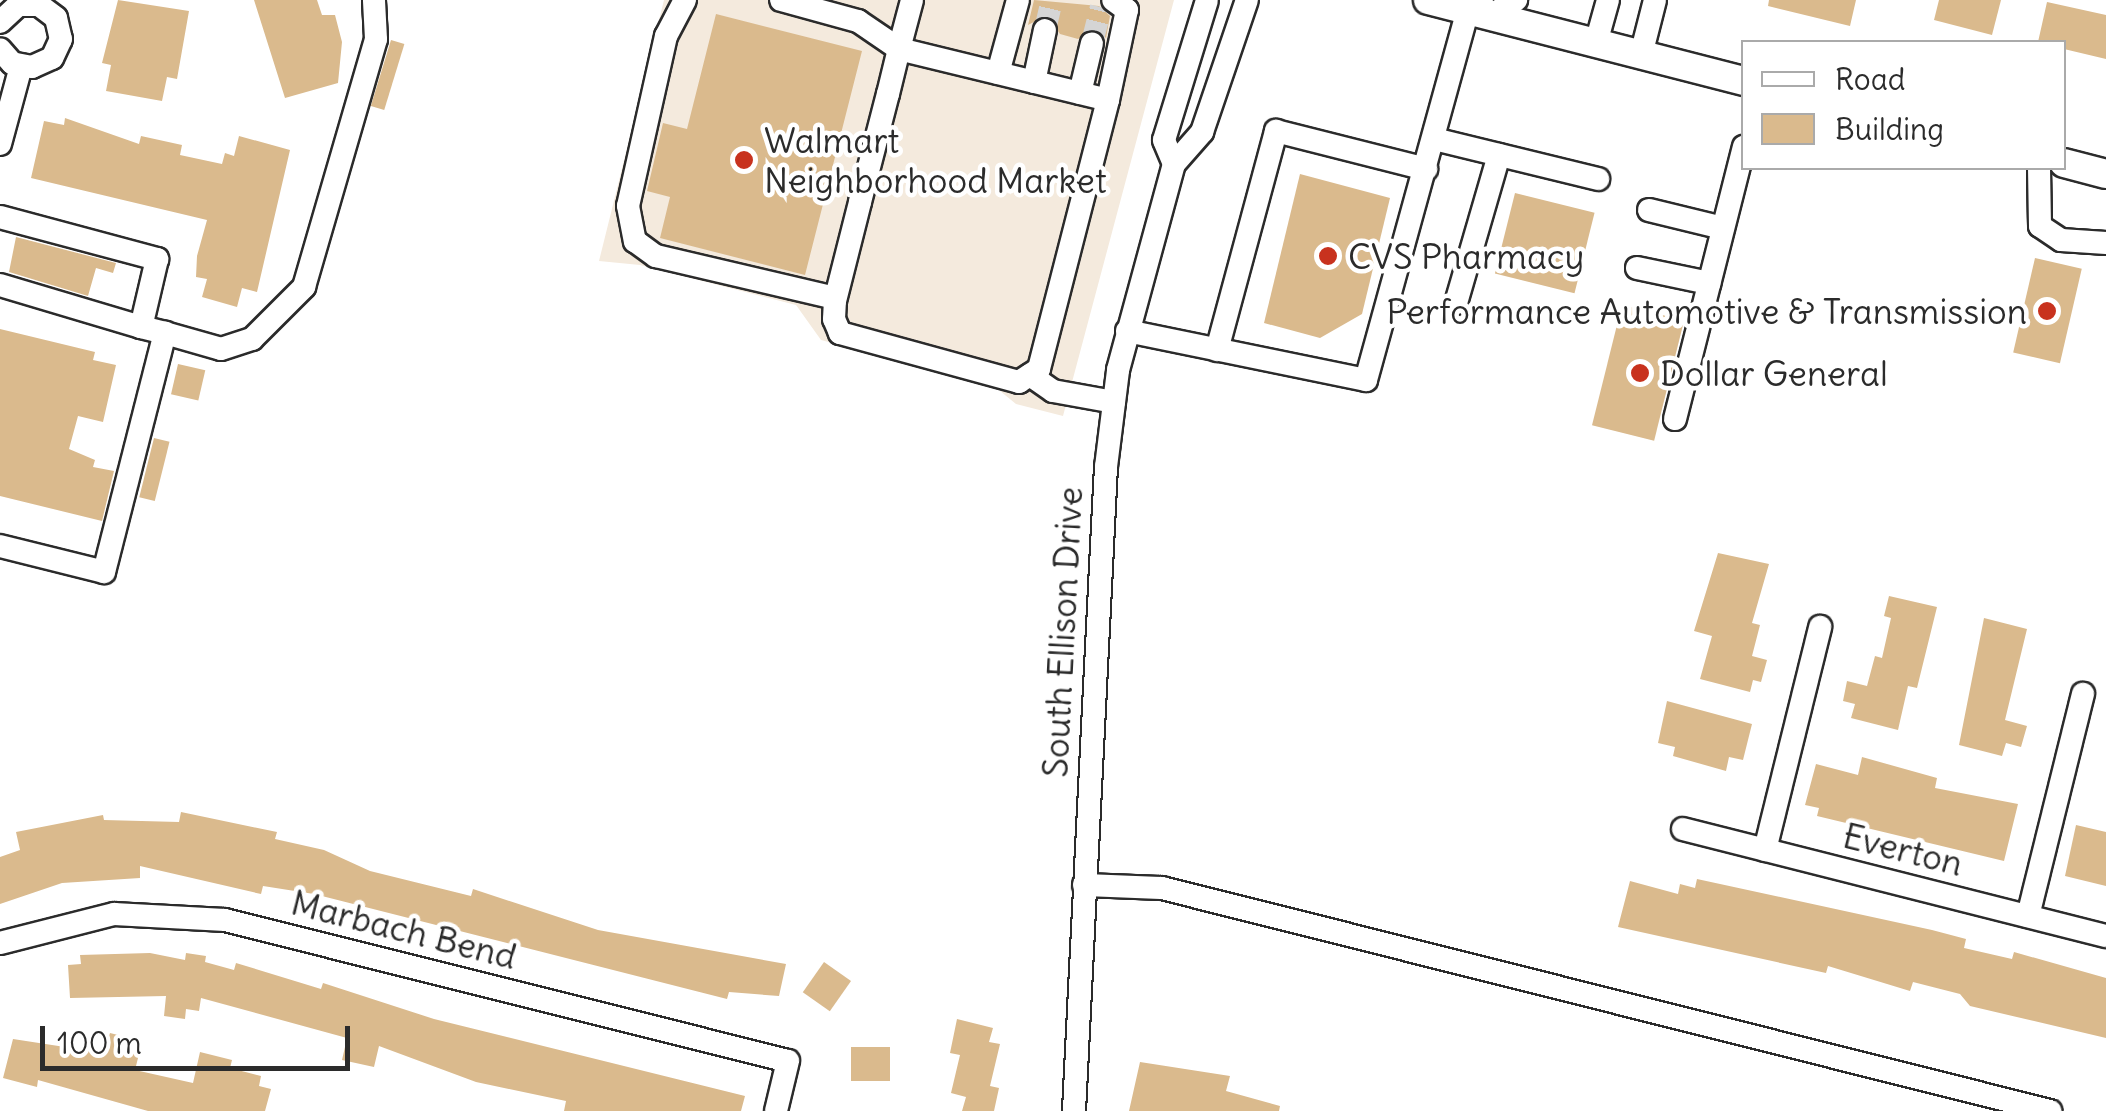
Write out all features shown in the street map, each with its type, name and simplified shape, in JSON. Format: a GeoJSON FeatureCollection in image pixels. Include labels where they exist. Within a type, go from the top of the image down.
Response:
{"type":"FeatureCollection","features":[{"type":"Feature","properties":{"kind":"main road"},"geometry":{"type":"LineString","coordinates":[[1428,0],[1479,9],[1741,80]]}},
{"type":"Feature","properties":{"kind":"main road"},"geometry":{"type":"LineString","coordinates":[[2066,164],[2106,174]]}},
{"type":"Feature","properties":{"kind":"street"},"geometry":{"type":"LineString","coordinates":[[0,285],[221,349],[252,339],[304,287],[376,39],[374,0]]}},
{"type":"Feature","properties":{"kind":"street"},"geometry":{"type":"LineString","coordinates":[[685,0],[666,36],[628,206],[635,241],[656,256],[835,298]]}},
{"type":"Feature","properties":{"kind":"street"},"geometry":{"type":"LineString","coordinates":[[781,0],[858,21],[899,49],[1108,100]]}},
{"type":"Feature","properties":{"kind":"street"},"geometry":{"type":"LineString","coordinates":[[912,0],[835,298],[840,333],[1019,382],[1039,369],[1108,100],[1126,10],[1106,2]]}},
{"type":"Feature","properties":{"kind":"street"},"geometry":{"type":"LineString","coordinates":[[998,73],[1018,0]]}},
{"type":"Feature","properties":{"kind":"street","name":"South Ellison Drive"},"geometry":{"type":"LineString","coordinates":[[1174,164],[1164,140],[1208,0]]}},
{"type":"Feature","properties":{"kind":"street","name":"South Ellison Drive"},"geometry":{"type":"LineString","coordinates":[[1074,1111],[1114,402],[1128,331],[1174,164],[1202,132],[1246,0]]}},
{"type":"Feature","properties":{"kind":"street"},"geometry":{"type":"LineString","coordinates":[[1128,331],[1366,380],[1434,139],[1479,9],[1516,0]]}},
{"type":"Feature","properties":{"kind":"street"},"geometry":{"type":"LineString","coordinates":[[1596,43],[1608,0]]}},
{"type":"Feature","properties":{"kind":"street"},"geometry":{"type":"LineString","coordinates":[[1641,54],[1655,0]]}},
{"type":"Feature","properties":{"kind":"street"},"geometry":{"type":"LineString","coordinates":[[1,19],[28,2],[48,10],[61,39],[52,58],[21,66]]}},
{"type":"Feature","properties":{"kind":"street"},"geometry":{"type":"LineString","coordinates":[[1034,82],[1045,30]]}},
{"type":"Feature","properties":{"kind":"street"},"geometry":{"type":"LineString","coordinates":[[1080,93],[1092,43]]}},
{"type":"Feature","properties":{"kind":"street"},"geometry":{"type":"LineString","coordinates":[[0,48],[21,66]]}},
{"type":"Feature","properties":{"kind":"street"},"geometry":{"type":"LineString","coordinates":[[0,144],[21,66]]}},
{"type":"Feature","properties":{"kind":"street"},"geometry":{"type":"LineString","coordinates":[[1217,350],[1276,131],[1426,169]]}},
{"type":"Feature","properties":{"kind":"street"},"geometry":{"type":"LineString","coordinates":[[1434,139],[1598,179]]}},
{"type":"Feature","properties":{"kind":"street"},"geometry":{"type":"LineString","coordinates":[[1456,303],[1499,155]]}},
{"type":"Feature","properties":{"kind":"street"},"geometry":{"type":"LineString","coordinates":[[1675,419],[1741,159]]}},
{"type":"Feature","properties":{"kind":"street"},"geometry":{"type":"LineString","coordinates":[[2040,170],[2040,226],[2062,240],[2106,243]]}},
{"type":"Feature","properties":{"kind":"street"},"geometry":{"type":"LineString","coordinates":[[1649,210],[1723,228]]}},
{"type":"Feature","properties":{"kind":"street"},"geometry":{"type":"LineString","coordinates":[[0,217],[157,259],[140,327]]}},
{"type":"Feature","properties":{"kind":"street"},"geometry":{"type":"LineString","coordinates":[[1637,268],[1709,284]]}},
{"type":"Feature","properties":{"kind":"street"},"geometry":{"type":"LineString","coordinates":[[0,546],[104,572],[165,334]]}},
{"type":"Feature","properties":{"kind":"street"},"geometry":{"type":"LineString","coordinates":[[1030,375],[1053,391],[1114,402]]}},
{"type":"Feature","properties":{"kind":"street"},"geometry":{"type":"LineString","coordinates":[[1765,850],[1820,627]]}},
{"type":"Feature","properties":{"kind":"street"},"geometry":{"type":"LineString","coordinates":[[2028,916],[2083,694]]}},
{"type":"Feature","properties":{"kind":"street","name":"Everton"},"geometry":{"type":"LineString","coordinates":[[1684,830],[2106,936]]}},
{"type":"Feature","properties":{"kind":"street"},"geometry":{"type":"LineString","coordinates":[[1084,884],[1162,888],[2050,1111]]}},
{"type":"Feature","properties":{"kind":"street","name":"Marbach Bend"},"geometry":{"type":"LineString","coordinates":[[0,943],[114,914],[226,920],[788,1062],[776,1111]]}},
{"type":"Feature","properties":{"kind":"shaded area"},"geometry":{"type":"Polygon","coordinates":[[[664,0],[1174,0],[1063,416],[1016,404],[994,386],[821,340],[796,305],[640,265],[599,261],[664,0]]]}},
{"type":"Feature","properties":{"kind":"building"},"geometry":{"type":"Polygon","coordinates":[[[118,0],[189,11],[177,79],[167,77],[162,101],[106,91],[111,65],[102,63],[118,0]]]}},
{"type":"Feature","properties":{"kind":"building"},"geometry":{"type":"Polygon","coordinates":[[[254,0],[317,0],[322,15],[335,15],[342,42],[338,83],[285,98],[254,0]]]}},
{"type":"Feature","properties":{"kind":"building"},"geometry":{"type":"Polygon","coordinates":[[[1034,0],[1099,6],[1110,16],[1106,38],[1095,28],[1078,39],[1060,34],[1047,15],[1028,25],[1034,0]]]}},
{"type":"Feature","properties":{"kind":"building"},"geometry":{"type":"Polygon","coordinates":[[[1769,0],[1856,0],[1850,26],[1768,6],[1769,0]]]}},
{"type":"Feature","properties":{"kind":"building"},"geometry":{"type":"Polygon","coordinates":[[[1939,0],[2001,0],[1992,35],[1934,20],[1939,0]]]}},
{"type":"Feature","properties":{"kind":"building"},"geometry":{"type":"Polygon","coordinates":[[[2047,2],[2106,15],[2106,59],[2066,49],[2066,40],[2038,40],[2047,2]]]}},
{"type":"Feature","properties":{"kind":"building","name":"Walmart Neighborhood Market"},"geometry":{"type":"Polygon","coordinates":[[[716,14],[862,51],[805,275],[660,238],[670,197],[647,191],[663,123],[687,129],[716,14]]]}},
{"type":"Feature","properties":{"kind":"building"},"geometry":{"type":"Polygon","coordinates":[[[391,40],[404,44],[384,110],[371,106],[391,40]]]}},
{"type":"Feature","properties":{"kind":"building"},"geometry":{"type":"Polygon","coordinates":[[[65,118],[139,144],[141,136],[182,145],[180,155],[222,164],[225,153],[234,156],[239,136],[290,150],[257,292],[242,288],[237,307],[202,297],[207,279],[196,277],[197,256],[207,220],[31,178],[44,121],[64,125],[65,118]]]}},
{"type":"Feature","properties":{"kind":"building","name":"CVS Pharmacy"},"geometry":{"type":"Polygon","coordinates":[[[1300,174],[1390,198],[1362,314],[1320,338],[1264,323],[1300,174]]]}},
{"type":"Feature","properties":{"kind":"building"},"geometry":{"type":"Polygon","coordinates":[[[1515,193],[1595,213],[1574,293],[1495,274],[1515,193]]]}},
{"type":"Feature","properties":{"kind":"building"},"geometry":{"type":"Polygon","coordinates":[[[16,237],[116,263],[113,273],[96,268],[88,296],[9,272],[16,237]]]}},
{"type":"Feature","properties":{"kind":"building","name":"Performance Automotive & Transmission"},"geometry":{"type":"Polygon","coordinates":[[[2035,258],[2082,269],[2060,363],[2013,353],[2035,258]]]}},
{"type":"Feature","properties":{"kind":"building","name":"Dollar General"},"geometry":{"type":"Polygon","coordinates":[[[1622,305],[1684,320],[1654,441],[1592,425],[1622,305]]]}},
{"type":"Feature","properties":{"kind":"building"},"geometry":{"type":"Polygon","coordinates":[[[0,329],[95,352],[93,360],[116,365],[103,422],[78,416],[69,449],[95,460],[93,467],[114,471],[102,521],[0,496],[0,329]]]}},
{"type":"Feature","properties":{"kind":"building"},"geometry":{"type":"Polygon","coordinates":[[[178,364],[205,370],[198,401],[171,394],[178,364]]]}},
{"type":"Feature","properties":{"kind":"building"},"geometry":{"type":"Polygon","coordinates":[[[154,438],[170,442],[155,501],[139,497],[154,438]]]}},
{"type":"Feature","properties":{"kind":"building"},"geometry":{"type":"Polygon","coordinates":[[[1718,553],[1769,564],[1752,623],[1760,625],[1752,656],[1767,660],[1761,682],[1753,680],[1750,692],[1700,679],[1712,636],[1694,631],[1718,553]]]}},
{"type":"Feature","properties":{"kind":"building"},"geometry":{"type":"Polygon","coordinates":[[[1889,596],[1937,607],[1917,688],[1908,686],[1898,730],[1851,718],[1855,704],[1843,701],[1847,681],[1867,686],[1875,656],[1882,658],[1891,618],[1884,616],[1889,596]]]}},
{"type":"Feature","properties":{"kind":"building"},"geometry":{"type":"Polygon","coordinates":[[[1984,618],[2027,629],[2005,720],[2027,726],[2021,747],[2006,743],[2002,756],[1959,745],[1984,618]]]}},
{"type":"Feature","properties":{"kind":"building"},"geometry":{"type":"Polygon","coordinates":[[[1667,701],[1752,724],[1743,760],[1729,757],[1726,771],[1673,756],[1675,747],[1658,743],[1667,701]]]}},
{"type":"Feature","properties":{"kind":"building"},"geometry":{"type":"Polygon","coordinates":[[[1862,757],[1937,778],[1935,788],[2018,804],[2004,861],[1817,816],[1819,808],[1805,805],[1816,764],[1858,775],[1862,757]]]}},
{"type":"Feature","properties":{"kind":"building"},"geometry":{"type":"Polygon","coordinates":[[[181,812],[277,832],[275,839],[324,850],[370,871],[471,896],[473,889],[598,930],[786,964],[779,996],[729,992],[727,999],[314,894],[263,886],[261,894],[140,866],[140,878],[62,883],[0,904],[0,857],[20,850],[16,832],[103,815],[104,820],[179,822],[181,812]]]}},
{"type":"Feature","properties":{"kind":"building"},"geometry":{"type":"Polygon","coordinates":[[[2076,825],[2106,832],[2106,886],[2065,876],[2076,825]]]}},
{"type":"Feature","properties":{"kind":"building"},"geometry":{"type":"Polygon","coordinates":[[[1697,879],[1932,930],[1966,939],[1964,948],[2012,959],[2014,952],[2106,978],[2106,1038],[1970,1006],[1960,994],[1913,982],[1910,991],[1828,966],[1826,973],[1618,927],[1630,881],[1678,894],[1680,884],[1695,888],[1697,879]]]}},
{"type":"Feature","properties":{"kind":"building"},"geometry":{"type":"Polygon","coordinates":[[[150,953],[185,960],[186,953],[206,956],[205,962],[234,970],[236,963],[321,989],[323,983],[434,1019],[745,1096],[741,1111],[564,1111],[566,1101],[476,1082],[379,1046],[374,1067],[342,1060],[347,1038],[201,998],[199,1011],[186,1009],[185,1019],[164,1016],[166,996],[70,998],[68,965],[81,964],[80,955],[150,953]]]}},
{"type":"Feature","properties":{"kind":"building"},"geometry":{"type":"Polygon","coordinates":[[[824,962],[851,981],[830,1011],[803,992],[824,962]]]}},
{"type":"Feature","properties":{"kind":"building"},"geometry":{"type":"Polygon","coordinates":[[[957,1019],[993,1028],[989,1042],[1000,1044],[990,1086],[999,1088],[994,1111],[962,1111],[966,1097],[951,1093],[960,1055],[950,1053],[957,1019]]]}},
{"type":"Feature","properties":{"kind":"building"},"geometry":{"type":"Polygon","coordinates":[[[110,1033],[130,1038],[128,1047],[140,1050],[135,1070],[193,1083],[200,1052],[232,1060],[230,1068],[261,1076],[259,1086],[271,1089],[265,1111],[148,1111],[38,1080],[37,1087],[3,1078],[13,1039],[104,1053],[110,1033]]]}},
{"type":"Feature","properties":{"kind":"building"},"geometry":{"type":"Polygon","coordinates":[[[851,1047],[890,1047],[890,1081],[851,1081],[851,1047]]]}},
{"type":"Feature","properties":{"kind":"building"},"geometry":{"type":"Polygon","coordinates":[[[1140,1062],[1230,1076],[1226,1091],[1280,1106],[1279,1111],[1129,1111],[1140,1062]]]}},
{"type":"Feature","properties":{"kind":"tunnel"},"geometry":{"type":"LineString","coordinates":[[1045,30],[1052,0]]}},
{"type":"Feature","properties":{"kind":"tunnel"},"geometry":{"type":"LineString","coordinates":[[1092,43],[1101,7]]}},
{"type":"Feature","properties":{"kind":"place","name":"Walmart Neighborhood Market"},"geometry":{"type":"Point","coordinates":[744,160]}},
{"type":"Feature","properties":{"kind":"place","name":"CVS Pharmacy"},"geometry":{"type":"Point","coordinates":[1328,256]}},
{"type":"Feature","properties":{"kind":"place","name":"Performance Automotive & Transmission"},"geometry":{"type":"Point","coordinates":[2047,311]}},
{"type":"Feature","properties":{"kind":"place","name":"Dollar General"},"geometry":{"type":"Point","coordinates":[1640,373]}}]}
